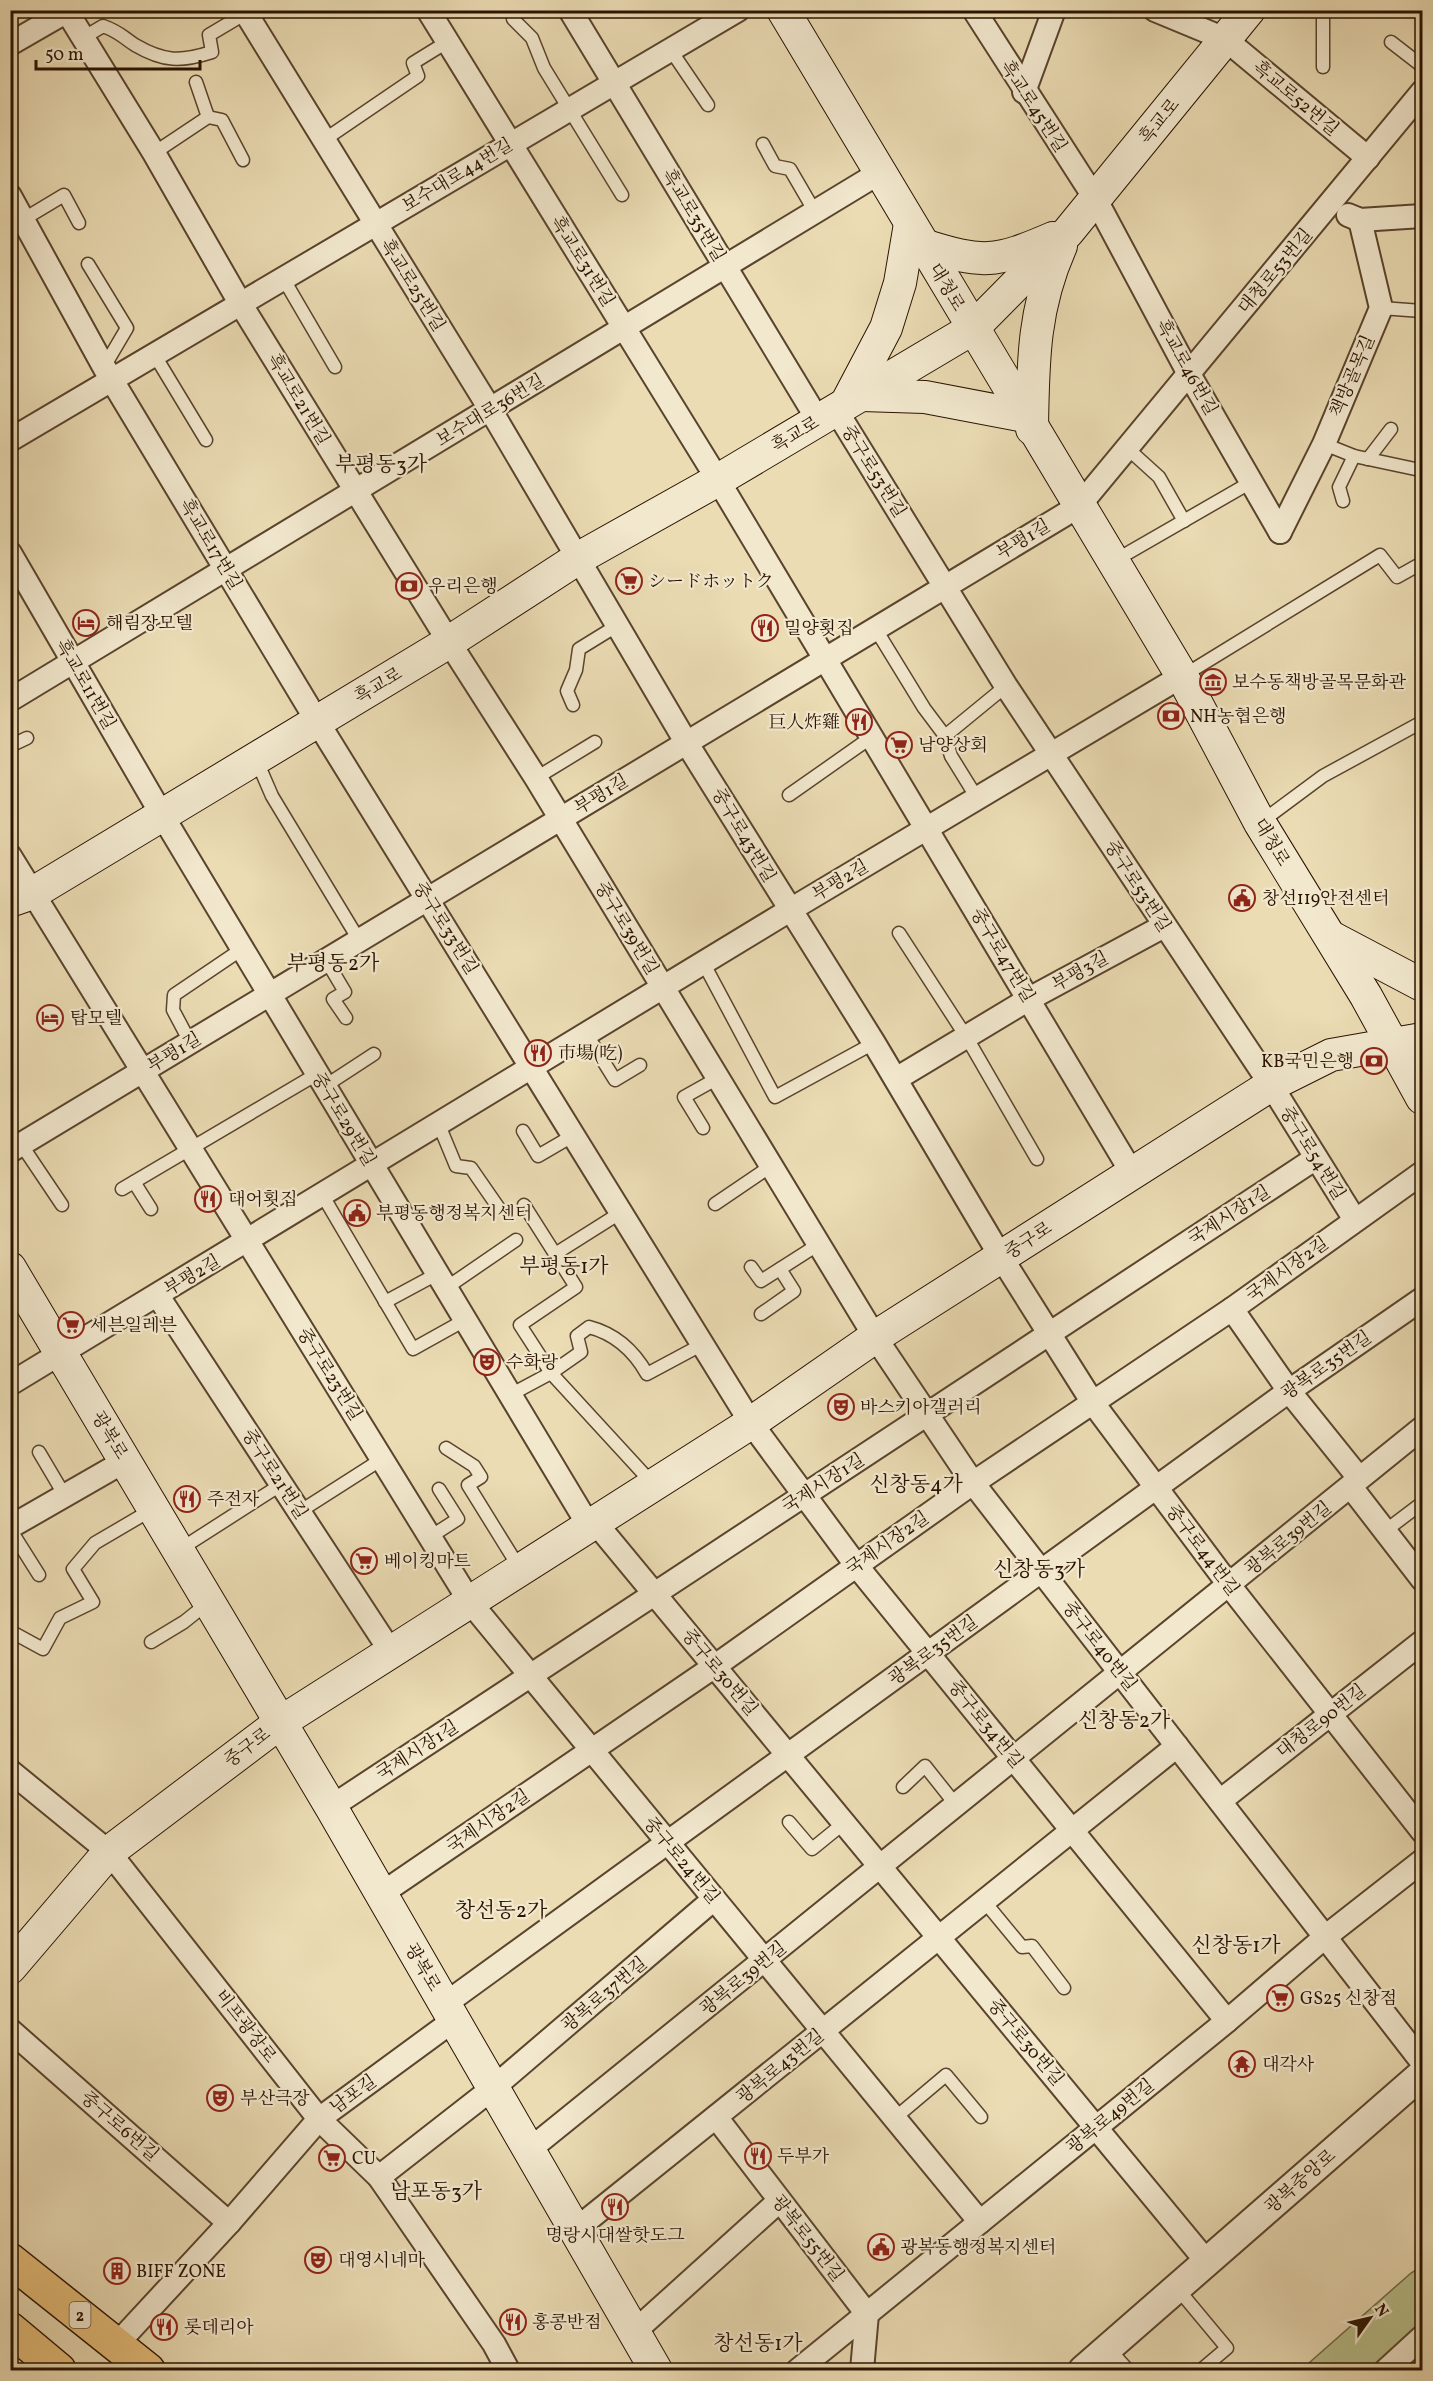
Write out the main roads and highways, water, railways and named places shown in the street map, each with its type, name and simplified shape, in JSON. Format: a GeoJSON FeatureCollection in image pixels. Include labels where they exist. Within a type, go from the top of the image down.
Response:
{"type":"FeatureCollection","features":[{"type":"Feature","properties":{"kind":"main road","name":"대청로"},"geometry":{"type":"LineString","coordinates":[[783,10],[972,329],[1182,676],[1260,823],[1331,937],[1407,1041],[1422,1098]]}},
{"type":"Feature","properties":{"kind":"main road","name":"흑교로"},"geometry":{"type":"LineString","coordinates":[[10,914],[22,897],[448,642],[578,559],[718,480],[972,329],[1068,232],[1096,200],[1249,10]]}},
{"type":"Feature","properties":{"kind":"main road"},"geometry":{"type":"LineString","coordinates":[[841,407],[886,328],[916,235],[971,259],[1007,257],[1068,232]]}},
{"type":"Feature","properties":{"kind":"main road"},"geometry":{"type":"LineString","coordinates":[[841,407],[926,397],[1029,422],[1033,346],[1040,305],[1051,269],[1068,232]]}},
{"type":"Feature","properties":{"kind":"main road"},"geometry":{"type":"LineString","coordinates":[[1331,937],[1422,984]]}},
{"type":"Feature","properties":{"kind":"main road","name":"중구로"},"geometry":{"type":"LineString","coordinates":[[10,1968],[109,1852],[281,1722],[752,1423],[875,1337],[1271,1085],[1331,1056],[1407,1041]]}},
{"type":"Feature","properties":{"kind":"main road","name":"광복로"},"geometry":{"type":"LineString","coordinates":[[10,1268],[331,1807],[656,2370]]}},
{"type":"Feature","properties":{"kind":"main road","name":"2"},"geometry":{"type":"LineString","coordinates":[[10,2260],[148,2370]]}},
{"type":"Feature","properties":{"kind":"main road"},"geometry":{"type":"LineString","coordinates":[[10,2329],[59,2370]]}},
{"type":"Feature","properties":{"kind":"place","name":"シードホットク"},"geometry":{"type":"Point","coordinates":[629,581]}},
{"type":"Feature","properties":{"kind":"place","name":"우리은행"},"geometry":{"type":"Point","coordinates":[409,586]}},
{"type":"Feature","properties":{"kind":"place","name":"해림장모텔"},"geometry":{"type":"Point","coordinates":[86,623]}},
{"type":"Feature","properties":{"kind":"place","name":"밀양횟집"},"geometry":{"type":"Point","coordinates":[765,628]}},
{"type":"Feature","properties":{"kind":"place","name":"보수동책방골목문화관"},"geometry":{"type":"Point","coordinates":[1213,682]}},
{"type":"Feature","properties":{"kind":"place","name":"NH농협은행"},"geometry":{"type":"Point","coordinates":[1171,716]}},
{"type":"Feature","properties":{"kind":"place","name":"巨人炸雞"},"geometry":{"type":"Point","coordinates":[859,722]}},
{"type":"Feature","properties":{"kind":"place","name":"남양상회"},"geometry":{"type":"Point","coordinates":[899,745]}},
{"type":"Feature","properties":{"kind":"place","name":"창선119안전센터"},"geometry":{"type":"Point","coordinates":[1242,898]}},
{"type":"Feature","properties":{"kind":"place","name":"탑모텔"},"geometry":{"type":"Point","coordinates":[50,1018]}},
{"type":"Feature","properties":{"kind":"place","name":"市場(吃)"},"geometry":{"type":"Point","coordinates":[538,1053]}},
{"type":"Feature","properties":{"kind":"place","name":"KB국민은행"},"geometry":{"type":"Point","coordinates":[1374,1061]}},
{"type":"Feature","properties":{"kind":"place","name":"대어횟집"},"geometry":{"type":"Point","coordinates":[208,1199]}},
{"type":"Feature","properties":{"kind":"place","name":"부평동행정복지센터"},"geometry":{"type":"Point","coordinates":[357,1213]}},
{"type":"Feature","properties":{"kind":"place","name":"세븐일레븐"},"geometry":{"type":"Point","coordinates":[71,1325]}},
{"type":"Feature","properties":{"kind":"place","name":"수화랑"},"geometry":{"type":"Point","coordinates":[487,1362]}},
{"type":"Feature","properties":{"kind":"place","name":"바스키아갤러리"},"geometry":{"type":"Point","coordinates":[841,1407]}},
{"type":"Feature","properties":{"kind":"place","name":"주전자"},"geometry":{"type":"Point","coordinates":[187,1499]}},
{"type":"Feature","properties":{"kind":"place","name":"베이킹마트"},"geometry":{"type":"Point","coordinates":[364,1561]}},
{"type":"Feature","properties":{"kind":"place","name":"GS25 신창점"},"geometry":{"type":"Point","coordinates":[1280,1998]}},
{"type":"Feature","properties":{"kind":"place","name":"대각사"},"geometry":{"type":"Point","coordinates":[1242,2064]}},
{"type":"Feature","properties":{"kind":"place","name":"부산극장"},"geometry":{"type":"Point","coordinates":[220,2098]}},
{"type":"Feature","properties":{"kind":"place","name":"두부가"},"geometry":{"type":"Point","coordinates":[758,2156]}},
{"type":"Feature","properties":{"kind":"place","name":"CU"},"geometry":{"type":"Point","coordinates":[332,2158]}},
{"type":"Feature","properties":{"kind":"place","name":"명랑시대쌀핫도그"},"geometry":{"type":"Point","coordinates":[615,2207]}},
{"type":"Feature","properties":{"kind":"place","name":"광복동행정복지센터"},"geometry":{"type":"Point","coordinates":[881,2247]}},
{"type":"Feature","properties":{"kind":"place","name":"대영시네마"},"geometry":{"type":"Point","coordinates":[318,2260]}},
{"type":"Feature","properties":{"kind":"place","name":"BIFF ZONE"},"geometry":{"type":"Point","coordinates":[117,2271]}},
{"type":"Feature","properties":{"kind":"place","name":"홍콩반점"},"geometry":{"type":"Point","coordinates":[513,2322]}},
{"type":"Feature","properties":{"kind":"place","name":"롯데리아"},"geometry":{"type":"Point","coordinates":[164,2327]}},
{"type":"Feature","properties":{"kind":"district","name":"부평동3가"},"geometry":{"type":"Point","coordinates":[381,464]}},
{"type":"Feature","properties":{"kind":"district","name":"부평동2가"},"geometry":{"type":"Point","coordinates":[333,963]}},
{"type":"Feature","properties":{"kind":"district","name":"부평동1가"},"geometry":{"type":"Point","coordinates":[564,1266]}},
{"type":"Feature","properties":{"kind":"district","name":"신창동4가"},"geometry":{"type":"Point","coordinates":[916,1484]}},
{"type":"Feature","properties":{"kind":"district","name":"신창동3가"},"geometry":{"type":"Point","coordinates":[1039,1569]}},
{"type":"Feature","properties":{"kind":"district","name":"신창동2가"},"geometry":{"type":"Point","coordinates":[1124,1720]}},
{"type":"Feature","properties":{"kind":"district","name":"창선동2가"},"geometry":{"type":"Point","coordinates":[501,1910]}},
{"type":"Feature","properties":{"kind":"district","name":"신창동1가"},"geometry":{"type":"Point","coordinates":[1236,1945]}},
{"type":"Feature","properties":{"kind":"district","name":"남포동3가"},"geometry":{"type":"Point","coordinates":[436,2191]}},
{"type":"Feature","properties":{"kind":"district","name":"창선동1가"},"geometry":{"type":"Point","coordinates":[758,2343]}}]}
